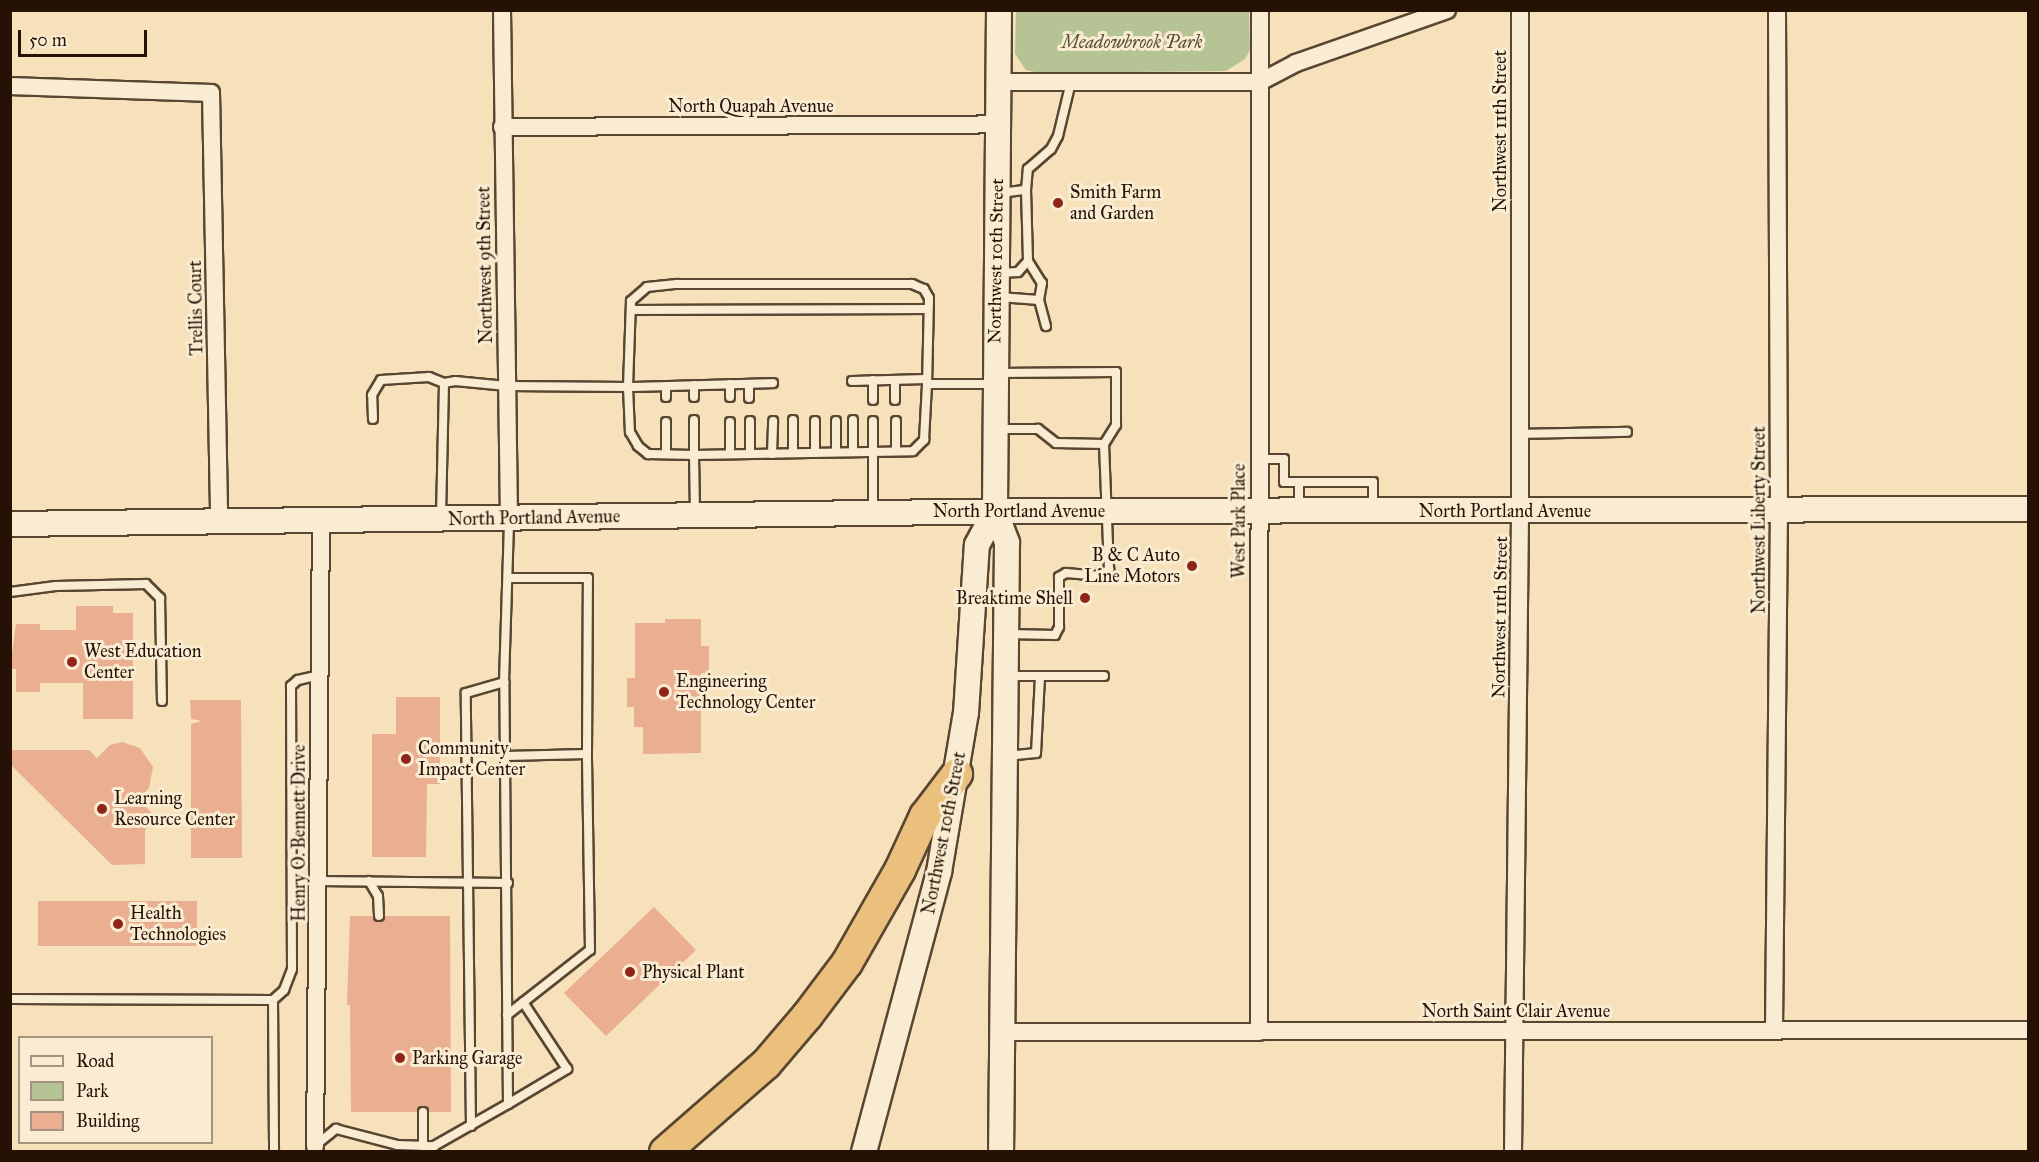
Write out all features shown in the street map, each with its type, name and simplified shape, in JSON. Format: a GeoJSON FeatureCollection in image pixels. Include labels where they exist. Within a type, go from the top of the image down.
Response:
{"type":"FeatureCollection","features":[{"type":"Feature","properties":{"kind":"highway"},"geometry":{"type":"LineString","coordinates":[[665,1152],[743,1086],[807,1016],[847,963],[900,870],[925,816],[957,774]]}},
{"type":"Feature","properties":{"kind":"main road","name":"Northwest 10th Street"},"geometry":{"type":"LineString","coordinates":[[999,10],[994,378],[995,511],[1008,543],[1001,1152]]}},
{"type":"Feature","properties":{"kind":"main road","name":"North Portland Avenue"},"geometry":{"type":"LineString","coordinates":[[10,524],[995,511],[1779,512],[2028,509]]}},
{"type":"Feature","properties":{"kind":"main road","name":"Northwest 10th Street"},"geometry":{"type":"LineString","coordinates":[[864,1152],[939,872],[957,774],[969,681],[977,544],[995,511]]}},
{"type":"Feature","properties":{"kind":"street","name":"Northwest 9th Street"},"geometry":{"type":"LineString","coordinates":[[502,10],[509,519]]}},
{"type":"Feature","properties":{"kind":"street","name":"West Park Place"},"geometry":{"type":"LineString","coordinates":[[1259,1032],[1260,10]]}},
{"type":"Feature","properties":{"kind":"street"},"geometry":{"type":"LineString","coordinates":[[999,82],[1260,82],[1296,63],[1447,10]]}},
{"type":"Feature","properties":{"kind":"street","name":"Northwest 11th Street"},"geometry":{"type":"LineString","coordinates":[[1513,1152],[1520,511],[1520,10]]}},
{"type":"Feature","properties":{"kind":"street","name":"Northwest Liberty Street"},"geometry":{"type":"LineString","coordinates":[[1774,1029],[1779,512],[1777,10]]}},
{"type":"Feature","properties":{"kind":"street","name":"Trellis Court"},"geometry":{"type":"LineString","coordinates":[[10,86],[211,93],[219,522]]}},
{"type":"Feature","properties":{"kind":"street","name":"North Quapah Avenue"},"geometry":{"type":"LineString","coordinates":[[502,126],[999,124]]}},
{"type":"Feature","properties":{"kind":"street","name":"Henry O. Bennett Drive"},"geometry":{"type":"LineString","coordinates":[[312,1149],[318,881],[321,521]]}},
{"type":"Feature","properties":{"kind":"street","name":"North Saint Clair Avenue"},"geometry":{"type":"LineString","coordinates":[[1003,1032],[2028,1030]]}},
{"type":"Feature","properties":{"kind":"lane"},"geometry":{"type":"LineString","coordinates":[[1046,326],[1039,300],[1042,283],[1028,261],[1026,190],[1028,169],[1051,149],[1058,136],[1071,82]]}},
{"type":"Feature","properties":{"kind":"lane"},"geometry":{"type":"LineString","coordinates":[[998,193],[1026,190]]}},
{"type":"Feature","properties":{"kind":"lane"},"geometry":{"type":"LineString","coordinates":[[996,273],[1018,272],[1028,261]]}},
{"type":"Feature","properties":{"kind":"lane"},"geometry":{"type":"LineString","coordinates":[[855,283],[918,286],[929,298],[924,440],[913,451],[648,454],[638,446],[630,432],[628,387],[631,310],[631,301],[646,287],[855,283]]}},
{"type":"Feature","properties":{"kind":"lane"},"geometry":{"type":"LineString","coordinates":[[995,297],[1039,300]]}},
{"type":"Feature","properties":{"kind":"lane"},"geometry":{"type":"LineString","coordinates":[[631,310],[928,309]]}},
{"type":"Feature","properties":{"kind":"lane"},"geometry":{"type":"LineString","coordinates":[[852,381],[927,382],[1116,372],[1116,425],[1104,444],[1109,569],[1101,576],[1066,573],[1059,577],[1059,627],[1055,634],[1007,634]]}},
{"type":"Feature","properties":{"kind":"lane"},"geometry":{"type":"LineString","coordinates":[[373,419],[372,395],[381,380],[429,377],[444,383],[628,387],[773,383]]}},
{"type":"Feature","properties":{"kind":"lane"},"geometry":{"type":"LineString","coordinates":[[873,380],[873,400]]}},
{"type":"Feature","properties":{"kind":"lane"},"geometry":{"type":"LineString","coordinates":[[895,380],[896,400]]}},
{"type":"Feature","properties":{"kind":"lane"},"geometry":{"type":"LineString","coordinates":[[441,520],[444,383]]}},
{"type":"Feature","properties":{"kind":"lane"},"geometry":{"type":"LineString","coordinates":[[730,384],[730,397]]}},
{"type":"Feature","properties":{"kind":"lane"},"geometry":{"type":"LineString","coordinates":[[749,384],[749,398]]}},
{"type":"Feature","properties":{"kind":"lane"},"geometry":{"type":"LineString","coordinates":[[694,385],[694,397]]}},
{"type":"Feature","properties":{"kind":"lane"},"geometry":{"type":"LineString","coordinates":[[666,386],[666,397]]}},
{"type":"Feature","properties":{"kind":"lane"},"geometry":{"type":"LineString","coordinates":[[694,420],[695,515]]}},
{"type":"Feature","properties":{"kind":"lane"},"geometry":{"type":"LineString","coordinates":[[793,420],[793,453]]}},
{"type":"Feature","properties":{"kind":"lane"},"geometry":{"type":"LineString","coordinates":[[853,420],[853,452]]}},
{"type":"Feature","properties":{"kind":"lane"},"geometry":{"type":"LineString","coordinates":[[750,421],[750,454]]}},
{"type":"Feature","properties":{"kind":"lane"},"geometry":{"type":"LineString","coordinates":[[772,454],[773,421]]}},
{"type":"Feature","properties":{"kind":"lane"},"geometry":{"type":"LineString","coordinates":[[815,421],[815,452]]}},
{"type":"Feature","properties":{"kind":"lane"},"geometry":{"type":"LineString","coordinates":[[836,421],[836,452]]}},
{"type":"Feature","properties":{"kind":"lane"},"geometry":{"type":"LineString","coordinates":[[873,421],[873,513]]}},
{"type":"Feature","properties":{"kind":"lane"},"geometry":{"type":"LineString","coordinates":[[896,421],[896,451]]}},
{"type":"Feature","properties":{"kind":"lane"},"geometry":{"type":"LineString","coordinates":[[666,422],[666,454]]}},
{"type":"Feature","properties":{"kind":"lane"},"geometry":{"type":"LineString","coordinates":[[730,422],[730,454]]}},
{"type":"Feature","properties":{"kind":"lane"},"geometry":{"type":"LineString","coordinates":[[994,429],[1038,429],[1056,443],[1104,444]]}},
{"type":"Feature","properties":{"kind":"lane"},"geometry":{"type":"LineString","coordinates":[[1520,434],[1627,432]]}},
{"type":"Feature","properties":{"kind":"lane"},"geometry":{"type":"LineString","coordinates":[[1259,459],[1284,459],[1284,482],[1373,482],[1373,511]]}},
{"type":"Feature","properties":{"kind":"lane"},"geometry":{"type":"LineString","coordinates":[[1299,482],[1299,510]]}},
{"type":"Feature","properties":{"kind":"lane"},"geometry":{"type":"LineString","coordinates":[[508,1104],[508,883],[504,682],[509,519]]}},
{"type":"Feature","properties":{"kind":"lane"},"geometry":{"type":"LineString","coordinates":[[507,1015],[590,950],[587,754],[588,578],[508,578]]}},
{"type":"Feature","properties":{"kind":"lane"},"geometry":{"type":"LineString","coordinates":[[10,592],[56,586],[146,584],[160,598],[162,701]]}},
{"type":"Feature","properties":{"kind":"lane"},"geometry":{"type":"LineString","coordinates":[[274,1152],[273,1000],[288,984],[292,969],[291,686],[298,680],[319,675]]}},
{"type":"Feature","properties":{"kind":"lane"},"geometry":{"type":"LineString","coordinates":[[1007,676],[1104,676]]}},
{"type":"Feature","properties":{"kind":"lane"},"geometry":{"type":"LineString","coordinates":[[1006,756],[1036,753],[1040,676]]}},
{"type":"Feature","properties":{"kind":"lane"},"geometry":{"type":"LineString","coordinates":[[471,1126],[466,693],[504,682]]}},
{"type":"Feature","properties":{"kind":"lane"},"geometry":{"type":"LineString","coordinates":[[506,756],[587,754]]}},
{"type":"Feature","properties":{"kind":"lane"},"geometry":{"type":"LineString","coordinates":[[318,881],[508,883]]}},
{"type":"Feature","properties":{"kind":"lane"},"geometry":{"type":"LineString","coordinates":[[369,881],[378,896],[379,916]]}},
{"type":"Feature","properties":{"kind":"lane"},"geometry":{"type":"LineString","coordinates":[[10,999],[273,1000]]}},
{"type":"Feature","properties":{"kind":"lane"},"geometry":{"type":"LineString","coordinates":[[312,1149],[336,1129],[397,1145],[434,1146],[567,1069],[523,1002]]}},
{"type":"Feature","properties":{"kind":"lane"},"geometry":{"type":"LineString","coordinates":[[423,1112],[423,1146]]}},
{"type":"Feature","properties":{"kind":"green space","name":"Meadowbrook Park"},"geometry":{"type":"Polygon","coordinates":[[[1016,11],[1249,11],[1250,50],[1245,59],[1226,71],[1039,73],[1026,70],[1015,54],[1016,11]]]}},
{"type":"Feature","properties":{"kind":"building","name":"West Education Center"},"geometry":{"type":"Polygon","coordinates":[[[76,606],[113,606],[113,613],[133,613],[133,719],[83,719],[83,683],[40,683],[40,692],[16,692],[16,669],[10,669],[16,624],[40,624],[40,630],[76,630],[76,606]]]}},
{"type":"Feature","properties":{"kind":"building","name":"Engineering Technology Center"},"geometry":{"type":"Polygon","coordinates":[[[665,619],[701,619],[701,646],[709,646],[709,673],[701,673],[701,753],[643,754],[643,727],[634,727],[634,707],[627,707],[627,678],[635,678],[635,623],[665,623],[665,619]]]}},
{"type":"Feature","properties":{"kind":"building","name":"Community Impact Center"},"geometry":{"type":"Polygon","coordinates":[[[396,697],[440,697],[440,784],[427,784],[426,857],[372,857],[372,734],[396,734],[396,697]]]}},
{"type":"Feature","properties":{"kind":"building"},"geometry":{"type":"Polygon","coordinates":[[[190,700],[241,700],[242,858],[191,858],[191,724],[202,721],[191,719],[190,700]]]}},
{"type":"Feature","properties":{"kind":"building","name":"Learning Resource Center"},"geometry":{"type":"Polygon","coordinates":[[[122,742],[140,748],[153,767],[149,788],[139,800],[157,818],[145,830],[145,864],[112,865],[10,764],[10,750],[89,750],[97,758],[110,745],[122,742]]]}},
{"type":"Feature","properties":{"kind":"building","name":"Health Technologies"},"geometry":{"type":"Polygon","coordinates":[[[38,901],[197,901],[197,946],[38,946],[38,901]]]}},
{"type":"Feature","properties":{"kind":"building","name":"Physical Plant"},"geometry":{"type":"Polygon","coordinates":[[[654,907],[696,950],[606,1036],[564,993],[654,907]]]}},
{"type":"Feature","properties":{"kind":"building","name":"Parking Garage"},"geometry":{"type":"Polygon","coordinates":[[[350,916],[373,916],[379,922],[385,916],[450,916],[451,1112],[429,1112],[422,1106],[417,1112],[351,1112],[350,1005],[347,1005],[350,916]]]}},
{"type":"Feature","properties":{"kind":"place","name":"Smith Farm and Garden"},"geometry":{"type":"Point","coordinates":[1058,203]}},
{"type":"Feature","properties":{"kind":"place","name":"B & C Auto Line Motors"},"geometry":{"type":"Point","coordinates":[1192,566]}},
{"type":"Feature","properties":{"kind":"place","name":"Breaktime Shell"},"geometry":{"type":"Point","coordinates":[1085,598]}},
{"type":"Feature","properties":{"kind":"place","name":"West Education Center"},"geometry":{"type":"Point","coordinates":[72,662]}},
{"type":"Feature","properties":{"kind":"place","name":"Engineering Technology Center"},"geometry":{"type":"Point","coordinates":[664,692]}},
{"type":"Feature","properties":{"kind":"place","name":"Community Impact Center"},"geometry":{"type":"Point","coordinates":[406,759]}},
{"type":"Feature","properties":{"kind":"place","name":"Learning Resource Center"},"geometry":{"type":"Point","coordinates":[102,809]}},
{"type":"Feature","properties":{"kind":"place","name":"Health Technologies"},"geometry":{"type":"Point","coordinates":[118,924]}},
{"type":"Feature","properties":{"kind":"place","name":"Physical Plant"},"geometry":{"type":"Point","coordinates":[630,972]}},
{"type":"Feature","properties":{"kind":"place","name":"Parking Garage"},"geometry":{"type":"Point","coordinates":[400,1058]}}]}
